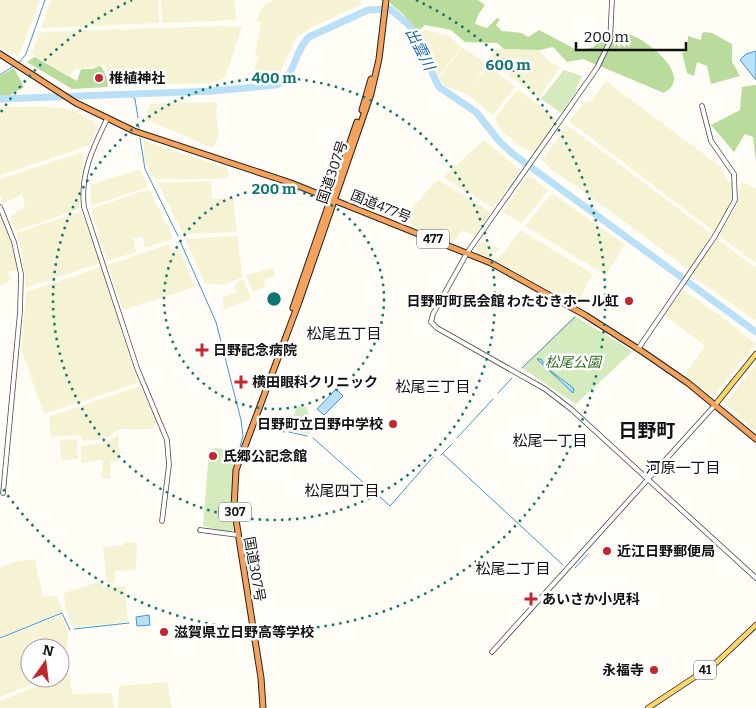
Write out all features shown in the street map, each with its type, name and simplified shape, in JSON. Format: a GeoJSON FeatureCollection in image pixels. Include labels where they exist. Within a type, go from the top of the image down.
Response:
{"type":"FeatureCollection","features":[{"type":"Feature","properties":{"kind":"highway","name":"国道307号"},"geometry":{"type":"LineString","coordinates":[[263,708],[233,492],[236,470],[290,324],[380,53],[386,2]]}},
{"type":"Feature","properties":{"kind":"highway","name":"国道477号"},"geometry":{"type":"LineString","coordinates":[[0,54],[76,103],[134,131],[228,161],[333,199],[491,263],[581,312],[638,348],[715,405],[756,439]]}},
{"type":"Feature","properties":{"kind":"main road"},"geometry":{"type":"LineString","coordinates":[[715,405],[756,354]]}},
{"type":"Feature","properties":{"kind":"main road","name":"41"},"geometry":{"type":"LineString","coordinates":[[648,708],[716,663],[756,625]]}},
{"type":"Feature","properties":{"kind":"street"},"geometry":{"type":"LineString","coordinates":[[612,0],[610,41],[604,54],[582,91],[467,253],[431,316],[432,324],[545,389],[648,479],[756,578]]}},
{"type":"Feature","properties":{"kind":"street"},"geometry":{"type":"LineString","coordinates":[[638,348],[729,214],[736,197],[734,174],[711,141],[702,106]]}},
{"type":"Feature","properties":{"kind":"street"},"geometry":{"type":"LineString","coordinates":[[107,119],[86,166],[83,181],[84,207],[137,368],[167,440],[169,465],[162,521]]}},
{"type":"Feature","properties":{"kind":"street"},"geometry":{"type":"LineString","coordinates":[[0,207],[19,262],[21,291],[4,493]]}},
{"type":"Feature","properties":{"kind":"street"},"geometry":{"type":"LineString","coordinates":[[492,652],[715,405]]}},
{"type":"Feature","properties":{"kind":"street"},"geometry":{"type":"LineString","coordinates":[[200,530],[238,535]]}},
{"type":"Feature","properties":{"kind":"shaded area"},"geometry":{"type":"Polygon","coordinates":[[[0,0],[40,0],[20,53],[17,56],[0,47],[0,0]]]}},
{"type":"Feature","properties":{"kind":"shaded area"},"geometry":{"type":"Polygon","coordinates":[[[51,0],[158,0],[159,23],[41,28],[51,0]]]}},
{"type":"Feature","properties":{"kind":"shaded area"},"geometry":{"type":"Polygon","coordinates":[[[161,0],[235,0],[236,20],[164,23],[162,22],[161,0]]]}},
{"type":"Feature","properties":{"kind":"shaded area"},"geometry":{"type":"Polygon","coordinates":[[[275,0],[360,0],[362,4],[314,26],[296,38],[279,75],[252,80],[251,78],[259,56],[255,54],[261,23],[256,21],[264,5],[275,0]]]}},
{"type":"Feature","properties":{"kind":"shaded area"},"geometry":{"type":"Polygon","coordinates":[[[242,27],[225,78],[209,83],[109,85],[105,65],[75,69],[70,76],[31,54],[41,32],[242,27]]]}},
{"type":"Feature","properties":{"kind":"shaded area"},"geometry":{"type":"Polygon","coordinates":[[[424,30],[448,35],[461,47],[438,77],[422,34],[424,30]]]}},
{"type":"Feature","properties":{"kind":"shaded area"},"geometry":{"type":"Polygon","coordinates":[[[462,47],[487,64],[471,89],[486,69],[491,67],[515,87],[493,115],[467,94],[445,86],[439,78],[462,47]]]}},
{"type":"Feature","properties":{"kind":"shaded area"},"geometry":{"type":"Polygon","coordinates":[[[496,49],[539,50],[547,60],[560,67],[539,97],[487,60],[496,49]]]}},
{"type":"Feature","properties":{"kind":"shaded area"},"geometry":{"type":"Polygon","coordinates":[[[606,81],[721,167],[728,182],[732,183],[733,193],[727,211],[716,230],[712,230],[569,121],[585,102],[590,102],[606,81]]]}},
{"type":"Feature","properties":{"kind":"shaded area"},"geometry":{"type":"Polygon","coordinates":[[[518,89],[558,120],[535,152],[521,147],[500,129],[495,118],[518,89]]]}},
{"type":"Feature","properties":{"kind":"shaded area"},"geometry":{"type":"Polygon","coordinates":[[[218,103],[216,111],[219,135],[213,148],[145,119],[150,104],[218,103]]]}},
{"type":"Feature","properties":{"kind":"shaded area"},"geometry":{"type":"Polygon","coordinates":[[[0,107],[48,107],[73,110],[94,122],[98,128],[90,145],[0,175],[0,107]]]}},
{"type":"Feature","properties":{"kind":"shaded area"},"geometry":{"type":"Polygon","coordinates":[[[567,125],[712,234],[689,270],[579,188],[553,171],[542,160],[567,125]]]}},
{"type":"Feature","properties":{"kind":"shaded area"},"geometry":{"type":"Polygon","coordinates":[[[484,140],[520,170],[493,208],[443,177],[484,140]]]}},
{"type":"Feature","properties":{"kind":"shaded area"},"geometry":{"type":"Polygon","coordinates":[[[144,141],[227,168],[229,176],[220,179],[156,179],[154,176],[151,177],[144,158],[144,141]]]}},
{"type":"Feature","properties":{"kind":"shaded area"},"geometry":{"type":"Polygon","coordinates":[[[82,152],[84,160],[81,172],[79,209],[16,231],[10,217],[25,206],[22,194],[4,203],[0,195],[0,179],[82,152]]]}},
{"type":"Feature","properties":{"kind":"shaded area"},"geometry":{"type":"Polygon","coordinates":[[[140,169],[148,187],[91,206],[90,185],[140,169]]]}},
{"type":"Feature","properties":{"kind":"shaded area"},"geometry":{"type":"Polygon","coordinates":[[[527,176],[532,177],[548,191],[522,223],[503,212],[527,176]]]}},
{"type":"Feature","properties":{"kind":"shaded area"},"geometry":{"type":"Polygon","coordinates":[[[438,180],[491,212],[475,237],[463,230],[452,243],[400,220],[438,180]]]}},
{"type":"Feature","properties":{"kind":"shaded area"},"geometry":{"type":"Polygon","coordinates":[[[211,181],[212,199],[233,198],[237,232],[183,234],[158,183],[211,181]]]}},
{"type":"Feature","properties":{"kind":"shaded area"},"geometry":{"type":"Polygon","coordinates":[[[741,183],[746,183],[756,189],[756,263],[718,235],[737,205],[741,183]]]}},
{"type":"Feature","properties":{"kind":"shaded area"},"geometry":{"type":"Polygon","coordinates":[[[149,189],[173,237],[172,239],[145,248],[142,236],[133,239],[136,252],[107,261],[91,209],[149,189]]]}},
{"type":"Feature","properties":{"kind":"shaded area"},"geometry":{"type":"Polygon","coordinates":[[[552,193],[625,245],[606,275],[525,226],[552,193]]]}},
{"type":"Feature","properties":{"kind":"shaded area"},"geometry":{"type":"Polygon","coordinates":[[[82,211],[100,263],[26,288],[22,253],[16,233],[82,211]]]}},
{"type":"Feature","properties":{"kind":"shaded area"},"geometry":{"type":"Polygon","coordinates":[[[0,214],[7,230],[18,270],[8,272],[11,280],[0,286],[0,214]]]}},
{"type":"Feature","properties":{"kind":"shaded area"},"geometry":{"type":"Polygon","coordinates":[[[521,230],[593,274],[576,304],[496,261],[521,230]]]}},
{"type":"Feature","properties":{"kind":"shaded area"},"geometry":{"type":"Polygon","coordinates":[[[237,236],[243,277],[224,285],[205,283],[185,239],[237,236]]]}},
{"type":"Feature","properties":{"kind":"shaded area"},"geometry":{"type":"Polygon","coordinates":[[[716,238],[756,268],[756,321],[694,277],[693,273],[716,238]]]}},
{"type":"Feature","properties":{"kind":"shaded area"},"geometry":{"type":"Polygon","coordinates":[[[482,241],[500,249],[489,258],[478,253],[477,249],[482,241]]]}},
{"type":"Feature","properties":{"kind":"shaded area"},"geometry":{"type":"Polygon","coordinates":[[[169,244],[171,251],[179,248],[195,287],[123,310],[108,265],[169,244]]]}},
{"type":"Feature","properties":{"kind":"shaded area"},"geometry":{"type":"Polygon","coordinates":[[[101,267],[138,383],[44,414],[21,349],[26,292],[101,267]]]}},
{"type":"Feature","properties":{"kind":"shaded area"},"geometry":{"type":"Polygon","coordinates":[[[273,268],[275,276],[264,280],[266,287],[253,292],[246,275],[273,268]]]}},
{"type":"Feature","properties":{"kind":"shaded area"},"geometry":{"type":"Polygon","coordinates":[[[243,279],[251,299],[224,310],[223,298],[237,292],[235,284],[243,279]]]}},
{"type":"Feature","properties":{"kind":"shaded area"},"geometry":{"type":"Polygon","coordinates":[[[683,290],[756,344],[716,393],[711,395],[685,375],[705,346],[665,315],[683,290]]]}},
{"type":"Feature","properties":{"kind":"shaded area"},"geometry":{"type":"Polygon","coordinates":[[[756,365],[756,432],[725,403],[756,365]]]}},
{"type":"Feature","properties":{"kind":"shaded area"},"geometry":{"type":"Polygon","coordinates":[[[140,386],[156,420],[153,429],[119,429],[106,439],[82,441],[81,435],[51,437],[49,417],[140,386]]]}},
{"type":"Feature","properties":{"kind":"shaded area"},"geometry":{"type":"Polygon","coordinates":[[[119,434],[118,461],[111,461],[110,479],[101,478],[103,460],[81,463],[81,446],[106,443],[119,434]]]}},
{"type":"Feature","properties":{"kind":"shaded area"},"geometry":{"type":"Polygon","coordinates":[[[77,439],[78,459],[61,460],[60,440],[77,439]]]}},
{"type":"Feature","properties":{"kind":"shaded area"},"geometry":{"type":"Polygon","coordinates":[[[123,542],[137,543],[136,570],[115,571],[115,583],[107,583],[103,547],[123,545],[123,542]]]}},
{"type":"Feature","properties":{"kind":"shaded area"},"geometry":{"type":"Polygon","coordinates":[[[35,559],[43,597],[56,595],[63,612],[0,637],[0,568],[17,561],[35,559]]]}},
{"type":"Feature","properties":{"kind":"shaded area"},"geometry":{"type":"Polygon","coordinates":[[[102,581],[103,587],[125,586],[128,622],[73,627],[65,608],[64,593],[102,581]]]}},
{"type":"Feature","properties":{"kind":"shaded area"},"geometry":{"type":"Polygon","coordinates":[[[61,615],[68,631],[68,638],[20,638],[20,688],[22,688],[0,697],[0,640],[61,615]]]}},
{"type":"Feature","properties":{"kind":"shaded area"},"geometry":{"type":"Polygon","coordinates":[[[70,680],[72,694],[112,693],[114,708],[0,708],[0,701],[32,688],[70,688],[70,680]]]}},
{"type":"Feature","properties":{"kind":"shaded area"},"geometry":{"type":"Polygon","coordinates":[[[167,682],[172,708],[118,708],[119,686],[167,682]]]}},
{"type":"Feature","properties":{"kind":"green space"},"geometry":{"type":"Polygon","coordinates":[[[390,0],[478,0],[485,5],[478,15],[475,24],[487,28],[497,18],[500,19],[496,25],[502,31],[522,33],[528,37],[539,30],[577,50],[592,48],[611,31],[628,34],[645,42],[668,63],[674,79],[672,86],[664,93],[583,59],[567,62],[553,47],[539,50],[504,49],[497,43],[465,42],[451,30],[425,25],[416,33],[404,15],[390,3],[390,0]]]}},
{"type":"Feature","properties":{"kind":"green space"},"geometry":{"type":"Polygon","coordinates":[[[702,33],[712,33],[732,44],[732,62],[740,76],[711,84],[707,66],[697,62],[694,76],[687,73],[682,53],[687,51],[688,36],[701,40],[702,33]]]}},
{"type":"Feature","properties":{"kind":"green space"},"geometry":{"type":"Polygon","coordinates":[[[35,57],[77,81],[81,69],[102,67],[107,78],[108,87],[72,89],[27,62],[35,57]]]}},
{"type":"Feature","properties":{"kind":"green space"},"geometry":{"type":"Polygon","coordinates":[[[14,68],[24,87],[10,95],[0,96],[0,76],[14,68]]]}},
{"type":"Feature","properties":{"kind":"green space"},"geometry":{"type":"Polygon","coordinates":[[[564,70],[582,76],[577,90],[561,113],[541,99],[564,70]]]}},
{"type":"Feature","properties":{"kind":"green space"},"geometry":{"type":"Polygon","coordinates":[[[756,85],[756,163],[753,137],[745,134],[734,152],[711,125],[740,110],[742,87],[756,85]]]}},
{"type":"Feature","properties":{"kind":"green space","name":"松尾公園"},"geometry":{"type":"Polygon","coordinates":[[[574,316],[632,352],[576,404],[522,368],[574,316]]]}},
{"type":"Feature","properties":{"kind":"green space"},"geometry":{"type":"Polygon","coordinates":[[[297,406],[307,407],[312,431],[309,434],[289,430],[297,406]]]}},
{"type":"Feature","properties":{"kind":"green space"},"geometry":{"type":"Polygon","coordinates":[[[215,448],[238,450],[231,492],[233,530],[228,532],[203,526],[209,452],[215,448]]]}},
{"type":"Feature","properties":{"kind":"water"},"geometry":{"type":"Polygon","coordinates":[[[756,51],[756,80],[740,60],[746,54],[756,51]]]}},
{"type":"Feature","properties":{"kind":"water"},"geometry":{"type":"Polygon","coordinates":[[[537,359],[541,359],[552,372],[574,389],[573,393],[537,359]]]}},
{"type":"Feature","properties":{"kind":"water"},"geometry":{"type":"Polygon","coordinates":[[[336,389],[343,396],[324,415],[317,409],[336,389]]]}},
{"type":"Feature","properties":{"kind":"water"},"geometry":{"type":"Polygon","coordinates":[[[149,615],[150,625],[137,626],[136,617],[149,615]]]}},
{"type":"Feature","properties":{"kind":"waterway"},"geometry":{"type":"LineString","coordinates":[[19,63],[26,54],[45,0]]}},
{"type":"Feature","properties":{"kind":"waterway","name":"出雲川"},"geometry":{"type":"LineString","coordinates":[[0,99],[213,91],[276,85],[287,77],[300,49],[309,37],[368,10],[390,9],[409,25],[439,87],[476,112],[499,141],[513,154],[756,332]]}},
{"type":"Feature","properties":{"kind":"waterway"},"geometry":{"type":"LineString","coordinates":[[0,75],[15,65]]}},
{"type":"Feature","properties":{"kind":"waterway"},"geometry":{"type":"LineString","coordinates":[[130,95],[135,99],[138,118]]}},
{"type":"Feature","properties":{"kind":"waterway"},"geometry":{"type":"LineString","coordinates":[[138,124],[139,128]]}},
{"type":"Feature","properties":{"kind":"waterway"},"geometry":{"type":"LineString","coordinates":[[140,138],[145,169],[178,236]]}},
{"type":"Feature","properties":{"kind":"waterway"},"geometry":{"type":"LineString","coordinates":[[180,241],[216,322],[241,420],[243,436],[234,469]]}},
{"type":"Feature","properties":{"kind":"waterway"},"geometry":{"type":"LineString","coordinates":[[522,368],[575,317]]}},
{"type":"Feature","properties":{"kind":"waterway"},"geometry":{"type":"LineString","coordinates":[[498,393],[512,378]]}},
{"type":"Feature","properties":{"kind":"waterway"},"geometry":{"type":"LineString","coordinates":[[457,438],[493,399]]}},
{"type":"Feature","properties":{"kind":"waterway"},"geometry":{"type":"LineString","coordinates":[[261,427],[285,432]]}},
{"type":"Feature","properties":{"kind":"waterway"},"geometry":{"type":"LineString","coordinates":[[289,432],[307,436]]}},
{"type":"Feature","properties":{"kind":"waterway"},"geometry":{"type":"LineString","coordinates":[[313,438],[390,506],[433,457]]}},
{"type":"Feature","properties":{"kind":"waterway"},"geometry":{"type":"LineString","coordinates":[[441,455],[452,444]]}},
{"type":"Feature","properties":{"kind":"waterway"},"geometry":{"type":"LineString","coordinates":[[443,454],[563,565]]}},
{"type":"Feature","properties":{"kind":"waterway"},"geometry":{"type":"LineString","coordinates":[[575,568],[588,554]]}},
{"type":"Feature","properties":{"kind":"waterway"},"geometry":{"type":"LineString","coordinates":[[0,638],[62,613],[70,630]]}},
{"type":"Feature","properties":{"kind":"waterway"},"geometry":{"type":"LineString","coordinates":[[74,629],[129,623]]}},
{"type":"Feature","properties":{"kind":"place","name":"椎植神社"},"geometry":{"type":"Point","coordinates":[99,78]}},
{"type":"Feature","properties":{"kind":"place","name":"日野町町民会館 わたむきホール虹"},"geometry":{"type":"Point","coordinates":[629,301]}},
{"type":"Feature","properties":{"kind":"place","name":"日野記念病院"},"geometry":{"type":"Point","coordinates":[202,350]}},
{"type":"Feature","properties":{"kind":"place","name":"横田眼科クリニック"},"geometry":{"type":"Point","coordinates":[241,382]}},
{"type":"Feature","properties":{"kind":"place","name":"日野町立日野中学校"},"geometry":{"type":"Point","coordinates":[393,424]}},
{"type":"Feature","properties":{"kind":"place","name":"氏郷公記念館"},"geometry":{"type":"Point","coordinates":[213,456]}},
{"type":"Feature","properties":{"kind":"place","name":"近江日野郵便局"},"geometry":{"type":"Point","coordinates":[607,551]}},
{"type":"Feature","properties":{"kind":"place","name":"あいさか小児科"},"geometry":{"type":"Point","coordinates":[531,599]}},
{"type":"Feature","properties":{"kind":"place","name":"滋賀県立日野高等学校"},"geometry":{"type":"Point","coordinates":[164,632]}},
{"type":"Feature","properties":{"kind":"place","name":"永福寺"},"geometry":{"type":"Point","coordinates":[654,670]}},
{"type":"Feature","properties":{"kind":"district","name":"松尾五丁目"},"geometry":{"type":"Point","coordinates":[344,334]}},
{"type":"Feature","properties":{"kind":"district","name":"松尾三丁目"},"geometry":{"type":"Point","coordinates":[433,387]}},
{"type":"Feature","properties":{"kind":"district","name":"日野町"},"geometry":{"type":"Point","coordinates":[647,430]}},
{"type":"Feature","properties":{"kind":"district","name":"松尾一丁目"},"geometry":{"type":"Point","coordinates":[550,441]}},
{"type":"Feature","properties":{"kind":"district","name":"河原一丁目"},"geometry":{"type":"Point","coordinates":[683,468]}},
{"type":"Feature","properties":{"kind":"district","name":"松尾四丁目"},"geometry":{"type":"Point","coordinates":[342,491]}},
{"type":"Feature","properties":{"kind":"district","name":"松尾二丁目"},"geometry":{"type":"Point","coordinates":[513,569]}}]}
